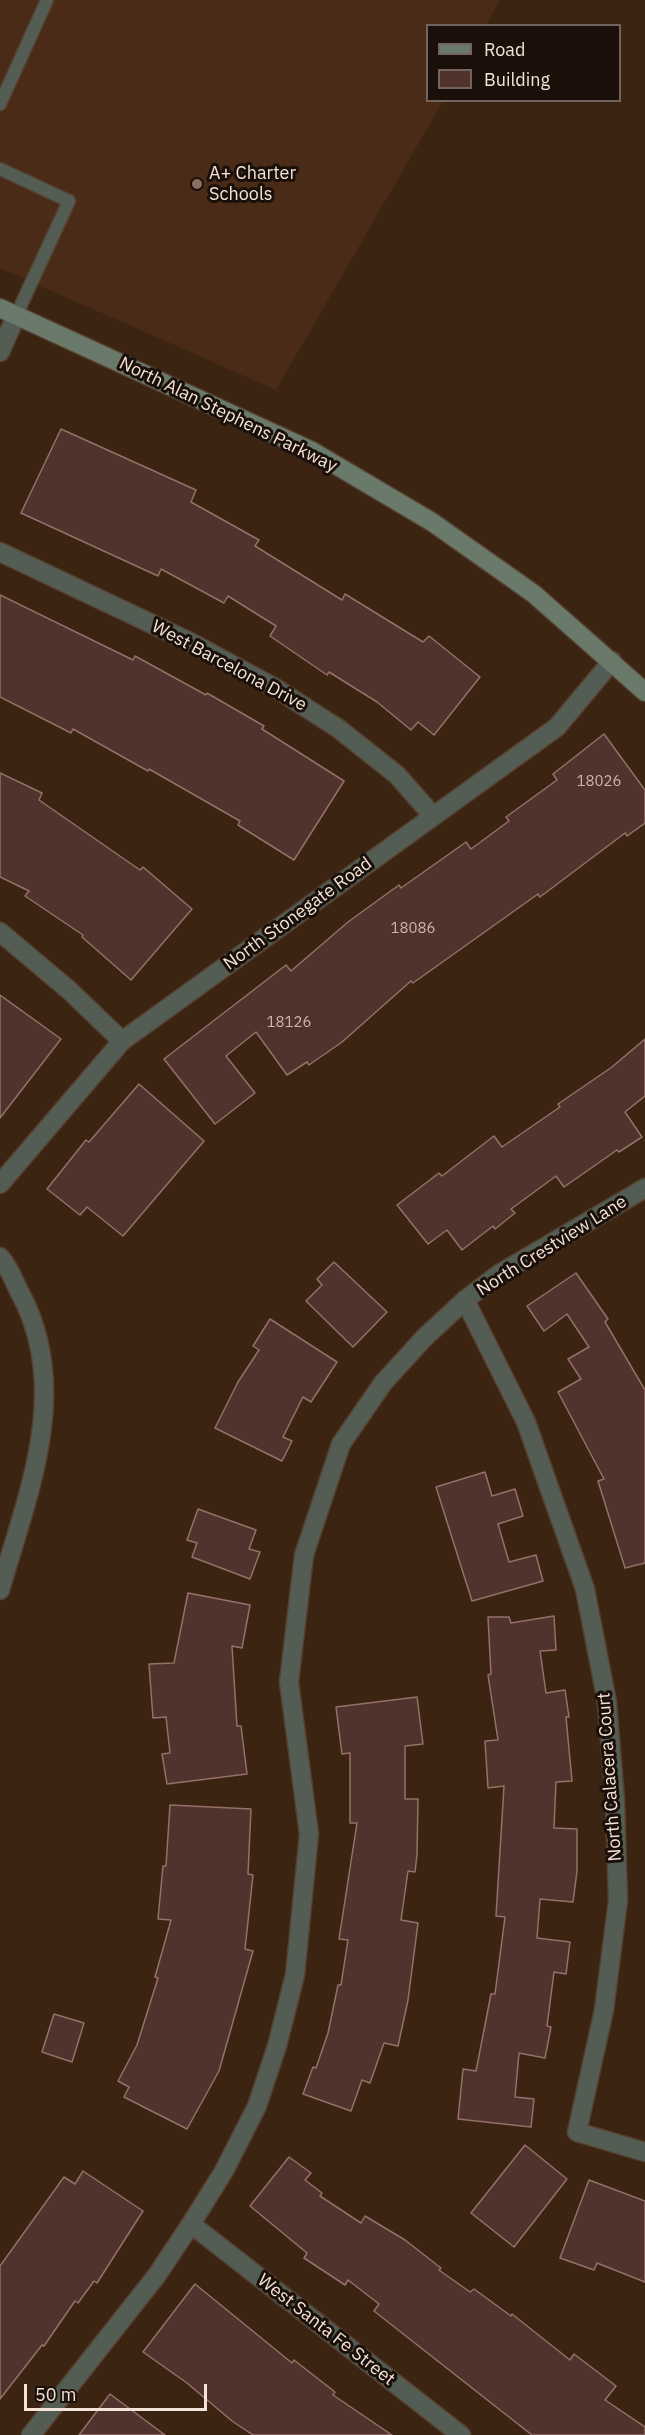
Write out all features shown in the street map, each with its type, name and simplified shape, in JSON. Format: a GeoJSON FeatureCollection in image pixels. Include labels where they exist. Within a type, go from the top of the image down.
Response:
{"type":"FeatureCollection","features":[{"type":"Feature","properties":{"kind":"street"},"geometry":{"type":"LineString","coordinates":[[0,352],[8,312]]}},
{"type":"Feature","properties":{"kind":"street","name":"North Alan Stephens Parkway"},"geometry":{"type":"LineString","coordinates":[[8,312],[312,451],[432,522],[534,594],[645,692]]}},
{"type":"Feature","properties":{"kind":"street","name":"West Barcelona Drive"},"geometry":{"type":"LineString","coordinates":[[0,552],[190,642],[278,689],[339,729],[397,775],[433,816]]}},
{"type":"Feature","properties":{"kind":"street","name":"North Stonegate Road"},"geometry":{"type":"LineString","coordinates":[[0,1184],[122,1041],[433,816],[472,791],[557,727],[612,661]]}},
{"type":"Feature","properties":{"kind":"street"},"geometry":{"type":"LineString","coordinates":[[0,932],[70,992],[122,1041]]}},
{"type":"Feature","properties":{"kind":"street","name":"North Crestview Lane"},"geometry":{"type":"LineString","coordinates":[[31,2435],[157,2275],[191,2224],[224,2171],[257,2106],[277,2046],[295,1975],[309,1834],[289,1682],[304,1555],[341,1444],[383,1383],[425,1337],[465,1300],[499,1274],[645,1188]]}},
{"type":"Feature","properties":{"kind":"street"},"geometry":{"type":"LineString","coordinates":[[0,1257],[27,1305],[44,1362],[45,1416],[31,1481],[1,1586]]}},
{"type":"Feature","properties":{"kind":"street","name":"North Calacera Court"},"geometry":{"type":"LineString","coordinates":[[465,1300],[526,1422],[585,1589],[607,1702],[615,1801],[618,1900],[604,2010],[577,2132],[645,2152]]}},
{"type":"Feature","properties":{"kind":"street","name":"West Santa Fe Street"},"geometry":{"type":"LineString","coordinates":[[191,2224],[461,2435]]}},
{"type":"Feature","properties":{"kind":"lane"},"geometry":{"type":"LineString","coordinates":[[0,104],[47,0]]}},
{"type":"Feature","properties":{"kind":"lane"},"geometry":{"type":"LineString","coordinates":[[0,169],[69,201],[8,312]]}},
{"type":"Feature","properties":{"kind":"shaded area","name":"A+ Charter Schools"},"geometry":{"type":"Polygon","coordinates":[[[0,0],[500,0],[487,24],[426,24],[426,102],[442,102],[276,390],[0,268],[0,0]]]}},
{"type":"Feature","properties":{"kind":"building"},"geometry":{"type":"Polygon","coordinates":[[[61,429],[196,490],[191,502],[259,540],[255,546],[342,600],[345,594],[423,642],[429,636],[480,677],[434,735],[418,722],[411,730],[377,702],[329,672],[327,675],[270,636],[276,626],[228,596],[224,603],[161,569],[158,576],[21,513],[61,429]]]}},
{"type":"Feature","properties":{"kind":"building"},"geometry":{"type":"Polygon","coordinates":[[[0,595],[133,660],[135,656],[206,695],[207,693],[264,726],[262,729],[344,781],[294,860],[238,825],[240,821],[149,769],[148,771],[73,729],[71,733],[0,697],[0,595]]]}},
{"type":"Feature","properties":{"kind":"building"},"geometry":{"type":"Polygon","coordinates":[[[604,734],[645,790],[645,823],[627,836],[625,833],[540,897],[538,894],[413,983],[411,981],[342,1042],[309,1065],[307,1062],[287,1075],[256,1032],[226,1056],[255,1093],[215,1124],[164,1059],[286,965],[291,971],[348,922],[399,885],[401,888],[466,842],[471,849],[509,821],[506,817],[557,780],[553,774],[604,734]]]}},
{"type":"Feature","properties":{"kind":"building"},"geometry":{"type":"Polygon","coordinates":[[[0,773],[42,793],[39,800],[140,870],[143,867],[192,909],[131,980],[82,937],[83,935],[25,896],[29,891],[0,877],[0,773]]]}},
{"type":"Feature","properties":{"kind":"building"},"geometry":{"type":"Polygon","coordinates":[[[0,995],[61,1039],[0,1118],[0,995]]]}},
{"type":"Feature","properties":{"kind":"building"},"geometry":{"type":"Polygon","coordinates":[[[645,1039],[645,1096],[625,1112],[642,1137],[619,1152],[617,1150],[564,1187],[556,1176],[511,1209],[515,1213],[495,1229],[493,1226],[462,1250],[447,1230],[428,1244],[397,1205],[439,1173],[442,1176],[494,1136],[502,1147],[560,1107],[558,1104],[612,1067],[645,1039]]]}},
{"type":"Feature","properties":{"kind":"building"},"geometry":{"type":"Polygon","coordinates":[[[139,1084],[204,1141],[123,1236],[87,1207],[80,1215],[47,1189],[86,1140],[89,1142],[139,1084]]]}},
{"type":"Feature","properties":{"kind":"building"},"geometry":{"type":"Polygon","coordinates":[[[334,1262],[387,1312],[353,1347],[306,1301],[322,1285],[317,1279],[334,1262]]]}},
{"type":"Feature","properties":{"kind":"building"},"geometry":{"type":"Polygon","coordinates":[[[576,1273],[608,1319],[605,1322],[645,1390],[645,1563],[625,1568],[598,1481],[604,1479],[558,1392],[581,1379],[568,1359],[589,1347],[567,1314],[544,1331],[527,1306],[576,1273]]]}},
{"type":"Feature","properties":{"kind":"building"},"geometry":{"type":"Polygon","coordinates":[[[270,1319],[337,1362],[311,1402],[303,1397],[283,1437],[292,1441],[282,1461],[215,1428],[238,1382],[259,1350],[253,1346],[270,1319]]]}},
{"type":"Feature","properties":{"kind":"building"},"geometry":{"type":"Polygon","coordinates":[[[485,1472],[492,1496],[515,1489],[523,1516],[498,1524],[509,1562],[536,1555],[543,1581],[472,1601],[436,1487],[485,1472]]]}},
{"type":"Feature","properties":{"kind":"building"},"geometry":{"type":"Polygon","coordinates":[[[198,1509],[256,1530],[249,1549],[260,1552],[250,1579],[192,1557],[197,1543],[187,1540],[198,1509]]]}},
{"type":"Feature","properties":{"kind":"building"},"geometry":{"type":"Polygon","coordinates":[[[188,1593],[250,1605],[242,1648],[232,1646],[237,1726],[241,1726],[247,1774],[167,1784],[162,1754],[170,1753],[166,1717],[153,1718],[149,1664],[174,1663],[188,1593]]]}},
{"type":"Feature","properties":{"kind":"building"},"geometry":{"type":"Polygon","coordinates":[[[554,1616],[556,1650],[540,1651],[546,1693],[565,1690],[569,1717],[566,1717],[572,1781],[556,1782],[554,1828],[577,1829],[577,1871],[573,1902],[540,1899],[537,1938],[570,1942],[566,1974],[554,1972],[547,2026],[551,2027],[545,2058],[519,2053],[515,2097],[534,2099],[531,2127],[458,2119],[463,2069],[476,2071],[491,1994],[495,1994],[505,1917],[496,1916],[504,1786],[488,1788],[485,1741],[498,1740],[488,1675],[491,1674],[488,1617],[509,1617],[511,1623],[554,1616]]]}},
{"type":"Feature","properties":{"kind":"building"},"geometry":{"type":"Polygon","coordinates":[[[417,1697],[423,1744],[405,1746],[405,1799],[418,1799],[415,1872],[408,1871],[401,1920],[418,1923],[408,2000],[398,2046],[384,2043],[370,2083],[362,2080],[351,2111],[303,2094],[313,2067],[316,2068],[328,2033],[338,1985],[341,1985],[348,1940],[339,1939],[357,1823],[350,1823],[350,1753],[342,1754],[336,1707],[417,1697]]]}},
{"type":"Feature","properties":{"kind":"building"},"geometry":{"type":"Polygon","coordinates":[[[170,1805],[251,1809],[248,1874],[253,1875],[245,1949],[253,1951],[219,2071],[187,2129],[124,2097],[129,2087],[118,2081],[137,2045],[158,1978],[155,1977],[171,1920],[158,1919],[163,1866],[166,1866],[170,1805]]]}},
{"type":"Feature","properties":{"kind":"building"},"geometry":{"type":"Polygon","coordinates":[[[54,2014],[84,2023],[72,2062],[42,2052],[54,2014]]]}},
{"type":"Feature","properties":{"kind":"building"},"geometry":{"type":"Polygon","coordinates":[[[525,2145],[567,2179],[514,2247],[471,2213],[525,2145]]]}},
{"type":"Feature","properties":{"kind":"building"},"geometry":{"type":"Polygon","coordinates":[[[289,2157],[311,2173],[305,2180],[322,2193],[320,2196],[361,2223],[365,2216],[405,2240],[441,2268],[439,2270],[470,2292],[474,2289],[511,2316],[512,2314],[570,2360],[574,2354],[616,2386],[605,2400],[645,2427],[645,2435],[532,2435],[374,2311],[379,2304],[348,2280],[345,2285],[304,2258],[307,2253],[250,2206],[289,2157]]]}},
{"type":"Feature","properties":{"kind":"building"},"geometry":{"type":"Polygon","coordinates":[[[83,2171],[143,2211],[97,2283],[94,2281],[78,2303],[75,2301],[44,2346],[42,2345],[0,2399],[0,2266],[64,2177],[75,2184],[83,2171]]]}},
{"type":"Feature","properties":{"kind":"building"},"geometry":{"type":"Polygon","coordinates":[[[589,2180],[645,2201],[645,2282],[597,2263],[594,2270],[560,2258],[589,2180]]]}},
{"type":"Feature","properties":{"kind":"building"},"geometry":{"type":"Polygon","coordinates":[[[195,2284],[292,2363],[294,2360],[335,2392],[333,2395],[392,2435],[253,2435],[232,2421],[187,2383],[143,2352],[195,2284]]]}},
{"type":"Feature","properties":{"kind":"building"},"geometry":{"type":"Polygon","coordinates":[[[110,2394],[165,2435],[79,2435],[110,2394]]]}},
{"type":"Feature","properties":{"kind":"place","name":"A+ Charter Schools"},"geometry":{"type":"Point","coordinates":[197,184]}}]}
